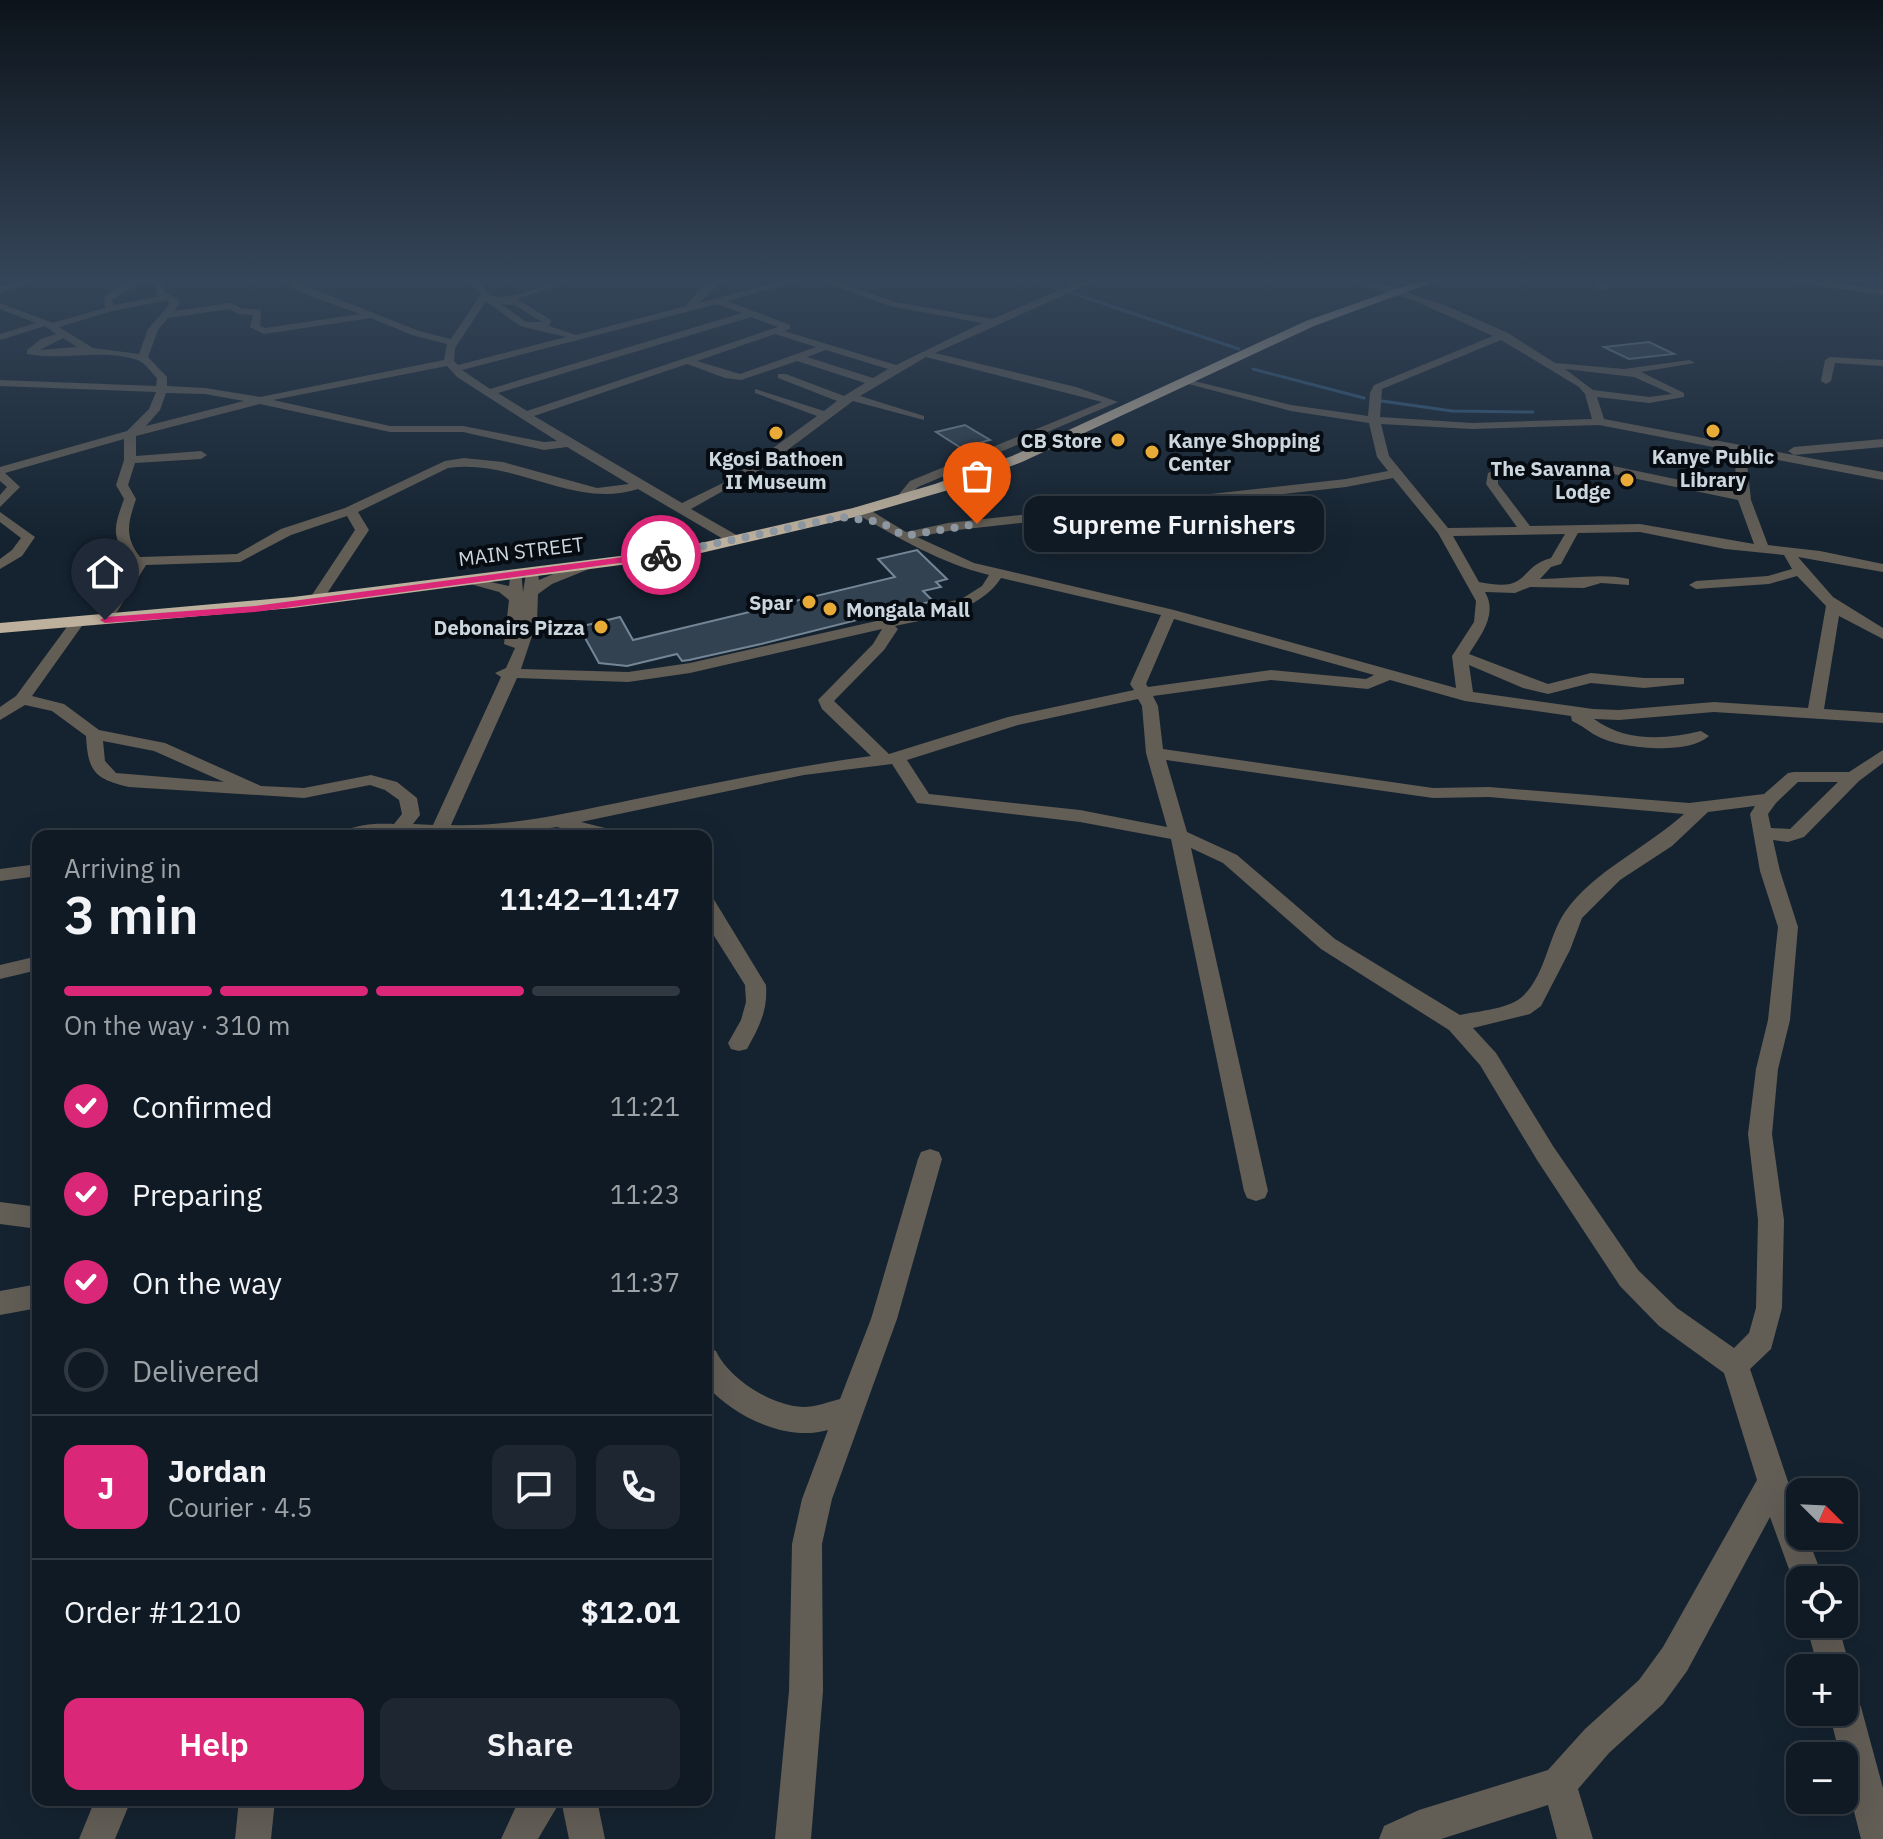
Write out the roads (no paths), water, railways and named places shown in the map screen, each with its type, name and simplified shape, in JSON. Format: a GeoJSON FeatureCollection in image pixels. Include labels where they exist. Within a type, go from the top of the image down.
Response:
{"type":"FeatureCollection","features":[{"type":"Feature","properties":{"kind":"highway"},"geometry":{"type":"LineString","coordinates":[[832,518],[877,517],[907,497],[1007,462],[1216,367]]}},
{"type":"Feature","properties":{"kind":"highway"},"geometry":{"type":"LineString","coordinates":[[937,474],[941,480],[951,483]]}},
{"type":"Feature","properties":{"kind":"highway","name":"MAIN STREET"},"geometry":{"type":"LineString","coordinates":[[0,628],[190,615],[315,601],[584,566],[735,540],[832,518],[877,517]]}},
{"type":"Feature","properties":{"kind":"street"},"geometry":{"type":"LineString","coordinates":[[105,620],[139,571],[138,561],[124,545],[120,528],[130,499],[122,485],[130,460],[130,435],[159,404],[162,388],[160,373],[153,367]]}},
{"type":"Feature","properties":{"kind":"street"},"geometry":{"type":"LineString","coordinates":[[0,503],[14,487],[0,473],[258,400],[361,376],[445,367]]}},
{"type":"Feature","properties":{"kind":"street"},"geometry":{"type":"LineString","coordinates":[[453,367],[524,416],[735,540]]}},
{"type":"Feature","properties":{"kind":"street"},"geometry":{"type":"LineString","coordinates":[[488,393],[577,367]]}},
{"type":"Feature","properties":{"kind":"street"},"geometry":{"type":"LineString","coordinates":[[524,416],[675,367]]}},
{"type":"Feature","properties":{"kind":"street"},"geometry":{"type":"LineString","coordinates":[[703,367],[741,377],[770,367]]}},
{"type":"Feature","properties":{"kind":"street"},"geometry":{"type":"LineString","coordinates":[[827,367],[874,382]]}},
{"type":"Feature","properties":{"kind":"street"},"geometry":{"type":"LineString","coordinates":[[890,367],[898,369]]}},
{"type":"Feature","properties":{"kind":"street"},"geometry":{"type":"LineString","coordinates":[[680,509],[746,477],[849,399],[902,367]]}},
{"type":"Feature","properties":{"kind":"street"},"geometry":{"type":"LineString","coordinates":[[907,497],[914,484],[1112,402],[979,367]]}},
{"type":"Feature","properties":{"kind":"street"},"geometry":{"type":"LineString","coordinates":[[1427,367],[1378,387],[1374,420],[1383,457],[1444,532],[1483,601],[1481,622],[1460,656],[1465,696]]}},
{"type":"Feature","properties":{"kind":"street"},"geometry":{"type":"LineString","coordinates":[[1555,367],[1590,393],[1644,399],[1669,399],[1680,395],[1623,371],[1595,367]]}},
{"type":"Feature","properties":{"kind":"street"},"geometry":{"type":"LineString","coordinates":[[1623,371],[1658,367]]}},
{"type":"Feature","properties":{"kind":"street"},"geometry":{"type":"LineString","coordinates":[[1826,381],[1829,367]]}},
{"type":"Feature","properties":{"kind":"street"},"geometry":{"type":"LineString","coordinates":[[782,376],[849,399],[920,418]]}},
{"type":"Feature","properties":{"kind":"street"},"geometry":{"type":"LineString","coordinates":[[1186,382],[1291,408],[1374,420],[1472,426],[1599,422],[1883,476]]}},
{"type":"Feature","properties":{"kind":"street"},"geometry":{"type":"LineString","coordinates":[[0,383],[36,387],[162,388],[258,400],[335,420],[390,429],[449,428],[544,446],[569,443]]}},
{"type":"Feature","properties":{"kind":"street"},"geometry":{"type":"LineString","coordinates":[[759,391],[827,416]]}},
{"type":"Feature","properties":{"kind":"street"},"geometry":{"type":"LineString","coordinates":[[1590,393],[1599,422]]}},
{"type":"Feature","properties":{"kind":"street"},"geometry":{"type":"LineString","coordinates":[[1771,454],[1883,443]]}},
{"type":"Feature","properties":{"kind":"street"},"geometry":{"type":"LineString","coordinates":[[1740,448],[1748,523],[1763,549]]}},
{"type":"Feature","properties":{"kind":"street"},"geometry":{"type":"LineString","coordinates":[[130,460],[201,455]]}},
{"type":"Feature","properties":{"kind":"street"},"geometry":{"type":"LineString","coordinates":[[138,561],[232,560],[295,528],[350,511],[445,465],[460,462],[544,475],[596,492],[615,492],[640,484]]}},
{"type":"Feature","properties":{"kind":"street"},"geometry":{"type":"LineString","coordinates":[[1526,530],[1492,484],[1492,476],[1499,472],[1585,465],[1743,497]]}},
{"type":"Feature","properties":{"kind":"street"},"geometry":{"type":"LineString","coordinates":[[904,536],[948,527],[1346,483],[1394,474]]}},
{"type":"Feature","properties":{"kind":"street"},"geometry":{"type":"LineString","coordinates":[[315,601],[360,535],[363,527],[350,511]]}},
{"type":"Feature","properties":{"kind":"street"},"geometry":{"type":"LineString","coordinates":[[0,516],[28,537],[17,553],[0,565]]}},
{"type":"Feature","properties":{"kind":"street"},"geometry":{"type":"LineString","coordinates":[[877,517],[904,536],[943,556],[997,574],[1169,613],[1465,696],[1619,715],[1693,707],[1883,718]]}},
{"type":"Feature","properties":{"kind":"street"},"geometry":{"type":"LineString","coordinates":[[1477,586],[1496,590],[1515,589],[1528,583],[1546,564],[1556,561],[1574,529]]}},
{"type":"Feature","properties":{"kind":"street"},"geometry":{"type":"LineString","coordinates":[[1444,532],[1661,530],[1725,545],[1788,551],[1883,568]]}},
{"type":"Feature","properties":{"kind":"street"},"geometry":{"type":"LineString","coordinates":[[1788,551],[1799,571],[1833,607],[1883,634]]}},
{"type":"Feature","properties":{"kind":"street"},"geometry":{"type":"LineString","coordinates":[[440,830],[498,706],[524,596],[547,581],[584,566]]}},
{"type":"Feature","properties":{"kind":"street"},"geometry":{"type":"LineString","coordinates":[[1696,585],[1769,580],[1799,571]]}},
{"type":"Feature","properties":{"kind":"street"},"geometry":{"type":"LineString","coordinates":[[457,794],[480,723],[522,651],[530,621],[524,596],[524,572]]}},
{"type":"Feature","properties":{"kind":"street"},"geometry":{"type":"LineString","coordinates":[[506,677],[628,677],[668,672],[886,623],[976,598],[997,574]]}},
{"type":"Feature","properties":{"kind":"street"},"geometry":{"type":"LineString","coordinates":[[468,579],[524,596]]}},
{"type":"Feature","properties":{"kind":"street"},"geometry":{"type":"LineString","coordinates":[[1528,583],[1584,584],[1600,579],[1624,582]]}},
{"type":"Feature","properties":{"kind":"street"},"geometry":{"type":"LineString","coordinates":[[1815,712],[1823,696],[1823,654],[1832,625],[1833,607]]}},
{"type":"Feature","properties":{"kind":"street"},"geometry":{"type":"LineString","coordinates":[[1169,613],[1139,681],[1153,718],[1155,753],[1179,835],[1256,1191]]}},
{"type":"Feature","properties":{"kind":"street"},"geometry":{"type":"LineString","coordinates":[[0,715],[22,699],[77,623]]}},
{"type":"Feature","properties":{"kind":"street"},"geometry":{"type":"LineString","coordinates":[[886,623],[890,629],[883,641],[826,700],[828,706],[891,759],[923,799],[1080,816],[1179,835],[1230,859],[1328,944],[1457,1024],[1488,1059],[1545,1153],[1629,1278],[1668,1317],[1735,1365],[1803,1566]]}},
{"type":"Feature","properties":{"kind":"street"},"geometry":{"type":"LineString","coordinates":[[522,651],[530,665],[543,676]]}},
{"type":"Feature","properties":{"kind":"street"},"geometry":{"type":"LineString","coordinates":[[1460,656],[1529,685],[1548,689],[1591,678],[1644,683],[1678,681]]}},
{"type":"Feature","properties":{"kind":"street"},"geometry":{"type":"LineString","coordinates":[[506,830],[804,770],[891,759],[1014,721],[1145,693],[1271,675],[1368,684],[1386,676]]}},
{"type":"Feature","properties":{"kind":"street"},"geometry":{"type":"LineString","coordinates":[[498,706],[514,690],[543,676]]}},
{"type":"Feature","properties":{"kind":"street"},"geometry":{"type":"LineString","coordinates":[[22,699],[58,707],[94,734],[159,747],[249,788],[267,793],[304,793],[378,781],[408,798],[411,815],[399,830],[374,830]]}},
{"type":"Feature","properties":{"kind":"street"},"geometry":{"type":"LineString","coordinates":[[1559,710],[1591,722],[1608,735],[1678,744],[1701,736]]}},
{"type":"Feature","properties":{"kind":"street"},"geometry":{"type":"LineString","coordinates":[[94,734],[96,762],[110,777],[155,785],[243,791],[249,788]]}},
{"type":"Feature","properties":{"kind":"street"},"geometry":{"type":"LineString","coordinates":[[1155,753],[1433,793],[1489,792],[1701,809],[1769,799]]}},
{"type":"Feature","properties":{"kind":"street"},"geometry":{"type":"LineString","coordinates":[[1762,832],[1788,836],[1797,833],[1853,777],[1883,755]]}},
{"type":"Feature","properties":{"kind":"street"},"geometry":{"type":"LineString","coordinates":[[1735,1365],[1761,1340],[1769,1308],[1771,1220],[1760,1134],[1767,1069],[1779,1020],[1788,927],[1782,898],[1770,871],[1759,814],[1769,799],[1799,775],[1853,777]]}},
{"type":"Feature","properties":{"kind":"street"},"geometry":{"type":"LineString","coordinates":[[1457,1024],[1522,1008],[1533,1000],[1560,950],[1573,915],[1613,876],[1665,842],[1701,809]]}},
{"type":"Feature","properties":{"kind":"street"},"geometry":{"type":"LineString","coordinates":[[557,821],[591,830]]}},
{"type":"Feature","properties":{"kind":"street"},"geometry":{"type":"LineString","coordinates":[[0,875],[32,871]]}},
{"type":"Feature","properties":{"kind":"street"},"geometry":{"type":"LineString","coordinates":[[712,918],[750,971],[759,998],[754,1021],[739,1043]]}},
{"type":"Feature","properties":{"kind":"street"},"geometry":{"type":"LineString","coordinates":[[0,972],[32,964]]}},
{"type":"Feature","properties":{"kind":"street"},"geometry":{"type":"LineString","coordinates":[[793,1839],[806,1691],[807,1544],[817,1499],[884,1319],[930,1159]]}},
{"type":"Feature","properties":{"kind":"street"},"geometry":{"type":"LineString","coordinates":[[0,1213],[32,1217]]}},
{"type":"Feature","properties":{"kind":"street"},"geometry":{"type":"LineString","coordinates":[[0,1303],[32,1297]]}},
{"type":"Feature","properties":{"kind":"street"},"geometry":{"type":"LineString","coordinates":[[712,1373],[723,1386],[803,1422],[849,1410]]}},
{"type":"Feature","properties":{"kind":"street"},"geometry":{"type":"LineString","coordinates":[[1397,1839],[1419,1828],[1559,1784],[1597,1741],[1651,1692],[1675,1659],[1772,1482]]}},
{"type":"Feature","properties":{"kind":"street"},"geometry":{"type":"LineString","coordinates":[[1849,1726],[1879,1839]]}},
{"type":"Feature","properties":{"kind":"street"},"geometry":{"type":"LineString","coordinates":[[1559,1784],[1575,1839]]}},
{"type":"Feature","properties":{"kind":"street"},"geometry":{"type":"LineString","coordinates":[[97,1839],[111,1806]]}},
{"type":"Feature","properties":{"kind":"street"},"geometry":{"type":"LineString","coordinates":[[253,1839],[256,1806]]}},
{"type":"Feature","properties":{"kind":"street"},"geometry":{"type":"LineString","coordinates":[[519,1839],[536,1806]]}},
{"type":"Feature","properties":{"kind":"street"},"geometry":{"type":"LineString","coordinates":[[580,1806],[587,1839]]}},
{"type":"Feature","properties":{"kind":"waterway"},"geometry":{"type":"LineString","coordinates":[[1253,369],[1364,398]]}},
{"type":"Feature","properties":{"kind":"waterway"},"geometry":{"type":"LineString","coordinates":[[1382,401],[1452,411],[1533,412]]}},
{"type":"Feature","properties":{"kind":"place","name":"Kanye Public Library"},"geometry":{"type":"Point","coordinates":[1713,431]}},
{"type":"Feature","properties":{"kind":"place","name":"Kgosi Bathoen II Museum"},"geometry":{"type":"Point","coordinates":[776,433]}},
{"type":"Feature","properties":{"kind":"place","name":"CB Store"},"geometry":{"type":"Point","coordinates":[1118,440]}},
{"type":"Feature","properties":{"kind":"place","name":"Kanye Shopping Center"},"geometry":{"type":"Point","coordinates":[1152,452]}},
{"type":"Feature","properties":{"kind":"place","name":"The Savanna Lodge"},"geometry":{"type":"Point","coordinates":[1627,480]}},
{"type":"Feature","properties":{"kind":"place","name":"Supreme Furnishers"},"geometry":{"type":"Point","coordinates":[977,524]}},
{"type":"Feature","properties":{"kind":"place","name":"Spar"},"geometry":{"type":"Point","coordinates":[809,602]}},
{"type":"Feature","properties":{"kind":"place","name":"Mongala Mall"},"geometry":{"type":"Point","coordinates":[830,609]}},
{"type":"Feature","properties":{"kind":"place","name":"Debonairs Pizza"},"geometry":{"type":"Point","coordinates":[601,627]}}]}
